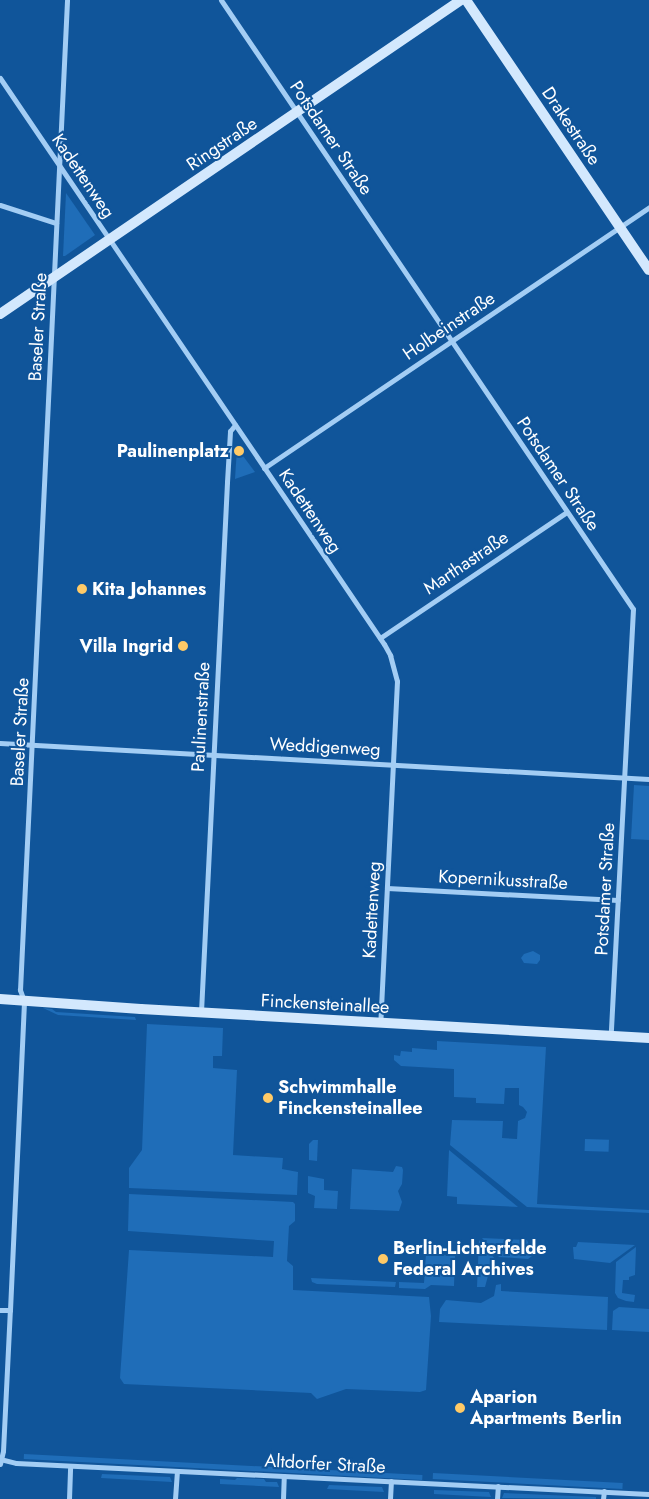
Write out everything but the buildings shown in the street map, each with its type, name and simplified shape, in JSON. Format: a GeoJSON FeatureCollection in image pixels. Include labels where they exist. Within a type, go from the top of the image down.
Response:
{"type":"FeatureCollection","features":[{"type":"Feature","properties":{"kind":"street","name":"Baseler Straße"},"geometry":{"type":"LineString","coordinates":[[0,1461],[10,1310],[24,1001],[20,990],[67,0]]}},
{"type":"Feature","properties":{"kind":"street","name":"Potsdamer Straße"},"geometry":{"type":"LineString","coordinates":[[221,0],[634,612],[611,1035]]}},
{"type":"Feature","properties":{"kind":"street","name":"Ringstraße"},"geometry":{"type":"LineString","coordinates":[[0,314],[460,0]]}},
{"type":"Feature","properties":{"kind":"street","name":"Drakestraße"},"geometry":{"type":"LineString","coordinates":[[466,0],[649,270]]}},
{"type":"Feature","properties":{"kind":"street","name":"Kadettenweg"},"geometry":{"type":"LineString","coordinates":[[0,78],[380,638],[395,670],[397,681],[380,1023]]}},
{"type":"Feature","properties":{"kind":"street"},"geometry":{"type":"LineString","coordinates":[[0,204],[56,222]]}},
{"type":"Feature","properties":{"kind":"street","name":"Holbeinstraße"},"geometry":{"type":"LineString","coordinates":[[264,468],[649,207]]}},
{"type":"Feature","properties":{"kind":"street","name":"Paulinenstraße"},"geometry":{"type":"LineString","coordinates":[[201,1012],[230,431],[235,425]]}},
{"type":"Feature","properties":{"kind":"street","name":"Marthastraße"},"geometry":{"type":"LineString","coordinates":[[380,638],[567,512]]}},
{"type":"Feature","properties":{"kind":"street","name":"Weddigenweg"},"geometry":{"type":"LineString","coordinates":[[0,743],[649,778]]}},
{"type":"Feature","properties":{"kind":"street","name":"Kopernikusstraße"},"geometry":{"type":"LineString","coordinates":[[387,888],[618,900]]}},
{"type":"Feature","properties":{"kind":"street","name":"Finckensteinallee"},"geometry":{"type":"LineString","coordinates":[[0,999],[649,1038]]}},
{"type":"Feature","properties":{"kind":"street"},"geometry":{"type":"LineString","coordinates":[[0,1310],[10,1310]]}},
{"type":"Feature","properties":{"kind":"street","name":"Altdorfer Straße"},"geometry":{"type":"LineString","coordinates":[[0,1461],[649,1494]]}},
{"type":"Feature","properties":{"kind":"street"},"geometry":{"type":"LineString","coordinates":[[69,1499],[70,1466]]}},
{"type":"Feature","properties":{"kind":"street"},"geometry":{"type":"LineString","coordinates":[[175,1499],[177,1471]]}},
{"type":"Feature","properties":{"kind":"street"},"geometry":{"type":"LineString","coordinates":[[283,1499],[284,1476]]}},
{"type":"Feature","properties":{"kind":"street"},"geometry":{"type":"LineString","coordinates":[[390,1481],[390,1499]]}},
{"type":"Feature","properties":{"kind":"street"},"geometry":{"type":"LineString","coordinates":[[497,1499],[498,1486]]}},
{"type":"Feature","properties":{"kind":"street"},"geometry":{"type":"LineString","coordinates":[[603,1499],[604,1491]]}},
{"type":"Feature","properties":{"kind":"shaded area"},"geometry":{"type":"Polygon","coordinates":[[[66,193],[95,235],[63,256],[66,193]]]}},
{"type":"Feature","properties":{"kind":"shaded area"},"geometry":{"type":"Polygon","coordinates":[[[237,448],[255,472],[235,479],[237,448]]]}},
{"type":"Feature","properties":{"kind":"shaded area"},"geometry":{"type":"Polygon","coordinates":[[[634,785],[649,786],[649,840],[631,839],[634,785]]]}},
{"type":"Feature","properties":{"kind":"shaded area"},"geometry":{"type":"Polygon","coordinates":[[[533,951],[540,955],[540,960],[537,964],[524,963],[521,958],[524,954],[533,951]]]}},
{"type":"Feature","properties":{"kind":"shaded area"},"geometry":{"type":"Polygon","coordinates":[[[43,1008],[52,1009],[56,1012],[135,1017],[136,1020],[58,1015],[43,1008]]]}},
{"type":"Feature","properties":{"kind":"shaded area"},"geometry":{"type":"Polygon","coordinates":[[[147,1024],[223,1028],[222,1056],[213,1056],[213,1068],[237,1070],[233,1155],[283,1158],[282,1169],[298,1172],[297,1195],[129,1188],[129,1168],[142,1150],[147,1024]]]}},
{"type":"Feature","properties":{"kind":"shaded area"},"geometry":{"type":"Polygon","coordinates":[[[437,1041],[546,1047],[537,1204],[649,1210],[649,1213],[527,1207],[450,1145],[452,1120],[503,1121],[502,1138],[517,1139],[518,1121],[525,1118],[527,1112],[519,1105],[519,1088],[505,1088],[504,1104],[476,1103],[476,1098],[454,1097],[454,1069],[401,1066],[394,1060],[394,1055],[400,1056],[401,1051],[412,1052],[412,1048],[437,1050],[437,1041]]]}},
{"type":"Feature","properties":{"kind":"shaded area"},"geometry":{"type":"Polygon","coordinates":[[[585,1139],[609,1140],[609,1152],[585,1151],[585,1139]]]}},
{"type":"Feature","properties":{"kind":"shaded area"},"geometry":{"type":"Polygon","coordinates":[[[313,1140],[318,1140],[317,1161],[309,1160],[309,1144],[313,1140]]]}},
{"type":"Feature","properties":{"kind":"shaded area"},"geometry":{"type":"Polygon","coordinates":[[[449,1150],[518,1207],[457,1204],[457,1197],[447,1196],[449,1150]]]}},
{"type":"Feature","properties":{"kind":"shaded area"},"geometry":{"type":"Polygon","coordinates":[[[396,1166],[402,1167],[403,1170],[402,1184],[398,1191],[402,1202],[399,1211],[350,1209],[352,1169],[393,1172],[396,1166]]]}},
{"type":"Feature","properties":{"kind":"shaded area"},"geometry":{"type":"Polygon","coordinates":[[[308,1176],[324,1179],[324,1190],[338,1191],[337,1209],[314,1208],[315,1196],[308,1193],[308,1176]]]}},
{"type":"Feature","properties":{"kind":"shaded area"},"geometry":{"type":"Polygon","coordinates":[[[129,1194],[293,1202],[295,1204],[295,1221],[289,1226],[287,1261],[293,1266],[293,1290],[429,1297],[431,1316],[426,1390],[420,1392],[346,1389],[317,1399],[311,1393],[124,1384],[120,1378],[129,1250],[273,1257],[274,1241],[128,1231],[129,1194]]]}},
{"type":"Feature","properties":{"kind":"shaded area"},"geometry":{"type":"Polygon","coordinates":[[[482,1238],[527,1240],[529,1245],[532,1245],[532,1256],[528,1259],[499,1257],[482,1238]]]}},
{"type":"Feature","properties":{"kind":"shaded area"},"geometry":{"type":"Polygon","coordinates":[[[479,1240],[495,1259],[491,1265],[485,1287],[477,1287],[479,1240]]]}},
{"type":"Feature","properties":{"kind":"shaded area"},"geometry":{"type":"Polygon","coordinates":[[[578,1242],[635,1245],[610,1263],[574,1259],[573,1247],[576,1247],[578,1242]]]}},
{"type":"Feature","properties":{"kind":"shaded area"},"geometry":{"type":"Polygon","coordinates":[[[636,1247],[635,1275],[629,1277],[629,1280],[623,1280],[622,1293],[635,1295],[634,1302],[618,1298],[615,1293],[616,1262],[636,1247]]]}},
{"type":"Feature","properties":{"kind":"shaded area"},"geometry":{"type":"Polygon","coordinates":[[[426,1254],[455,1256],[454,1286],[431,1285],[425,1289],[399,1288],[399,1282],[424,1283],[426,1254]]]}},
{"type":"Feature","properties":{"kind":"shaded area"},"geometry":{"type":"Polygon","coordinates":[[[311,1278],[396,1282],[395,1287],[317,1284],[312,1282],[311,1278]]]}},
{"type":"Feature","properties":{"kind":"shaded area"},"geometry":{"type":"Polygon","coordinates":[[[501,1284],[501,1291],[608,1297],[607,1330],[439,1322],[440,1309],[446,1300],[481,1303],[494,1296],[496,1285],[501,1284]]]}},
{"type":"Feature","properties":{"kind":"shaded area"},"geometry":{"type":"Polygon","coordinates":[[[619,1307],[649,1309],[649,1332],[612,1330],[613,1311],[619,1307]]]}},
{"type":"Feature","properties":{"kind":"shaded area"},"geometry":{"type":"Polygon","coordinates":[[[24,1454],[422,1475],[422,1480],[24,1459],[24,1454]]]}},
{"type":"Feature","properties":{"kind":"shaded area"},"geometry":{"type":"Polygon","coordinates":[[[433,1473],[623,1483],[622,1489],[433,1479],[433,1473]]]}},
{"type":"Feature","properties":{"kind":"shaded area"},"geometry":{"type":"Polygon","coordinates":[[[102,1474],[170,1477],[172,1482],[101,1478],[102,1474]]]}},
{"type":"Feature","properties":{"kind":"shaded area"},"geometry":{"type":"Polygon","coordinates":[[[237,1478],[264,1479],[266,1482],[277,1482],[279,1487],[220,1484],[220,1479],[235,1480],[237,1478]]]}},
{"type":"Feature","properties":{"kind":"shaded area"},"geometry":{"type":"Polygon","coordinates":[[[329,1485],[382,1487],[384,1492],[327,1489],[329,1485]]]}},
{"type":"Feature","properties":{"kind":"shaded area"},"geometry":{"type":"Polygon","coordinates":[[[434,1490],[489,1492],[491,1497],[434,1494],[434,1490]]]}},
{"type":"Feature","properties":{"kind":"shaded area"},"geometry":{"type":"Polygon","coordinates":[[[504,1493],[596,1497],[596,1499],[502,1498],[504,1493]]]}},
{"type":"Feature","properties":{"kind":"place","name":"Paulinenplatz"},"geometry":{"type":"Point","coordinates":[239,451]}},
{"type":"Feature","properties":{"kind":"place","name":"Kita Johannes"},"geometry":{"type":"Point","coordinates":[82,589]}},
{"type":"Feature","properties":{"kind":"place","name":"Villa Ingrid"},"geometry":{"type":"Point","coordinates":[183,646]}},
{"type":"Feature","properties":{"kind":"place","name":"Schwimmhalle Finckensteinallee"},"geometry":{"type":"Point","coordinates":[268,1098]}},
{"type":"Feature","properties":{"kind":"place","name":"Berlin-Lichterfelde Federal Archives"},"geometry":{"type":"Point","coordinates":[383,1259]}},
{"type":"Feature","properties":{"kind":"place","name":"Aparion Apartments Berlin"},"geometry":{"type":"Point","coordinates":[460,1408]}}]}
